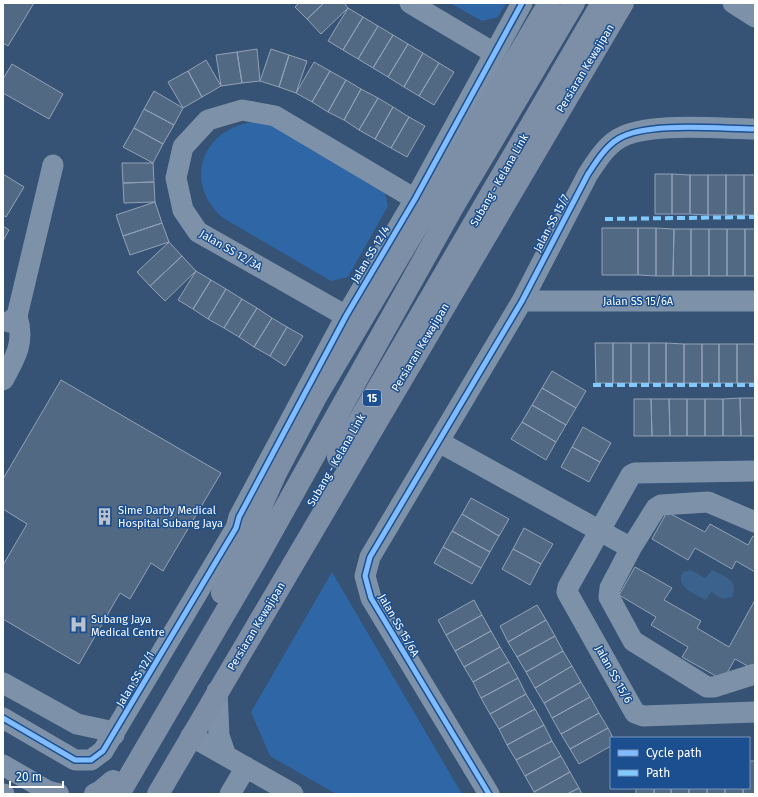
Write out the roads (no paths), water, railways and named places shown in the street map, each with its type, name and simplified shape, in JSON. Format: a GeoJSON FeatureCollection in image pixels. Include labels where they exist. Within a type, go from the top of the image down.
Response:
{"type":"FeatureCollection","features":[{"type":"Feature","properties":{"kind":"main road"},"geometry":{"type":"LineString","coordinates":[[156,729],[181,668],[218,602],[276,472],[316,397],[549,3]]}},
{"type":"Feature","properties":{"kind":"main road"},"geometry":{"type":"LineString","coordinates":[[95,794],[101,791],[113,790],[389,299],[558,3]]}},
{"type":"Feature","properties":{"kind":"main road","name":"Subang - Kelana Link"},"geometry":{"type":"LineString","coordinates":[[156,729],[256,560],[453,207],[574,3]]}},
{"type":"Feature","properties":{"kind":"main road","name":"Subang - Kelana Link"},"geometry":{"type":"LineString","coordinates":[[142,794],[602,3]]}},
{"type":"Feature","properties":{"kind":"main road","name":"Persiaran Kewajipan"},"geometry":{"type":"LineString","coordinates":[[158,794],[217,691],[623,3]]}},
{"type":"Feature","properties":{"kind":"main road"},"geometry":{"type":"LineString","coordinates":[[149,794],[217,677],[242,649]]}},
{"type":"Feature","properties":{"kind":"main road","name":"15"},"geometry":{"type":"LineString","coordinates":[[113,790],[156,729]]}},
{"type":"Feature","properties":{"kind":"street"},"geometry":{"type":"LineString","coordinates":[[410,3],[494,53]]}},
{"type":"Feature","properties":{"kind":"street","name":"Jalan SS 12/4"},"geometry":{"type":"LineString","coordinates":[[239,517],[346,316],[415,199],[522,3]]}},
{"type":"Feature","properties":{"kind":"street"},"geometry":{"type":"LineString","coordinates":[[733,3],[755,17]]}},
{"type":"Feature","properties":{"kind":"street","name":"Jalan SS 12/3A"},"geometry":{"type":"LineString","coordinates":[[346,316],[198,232],[183,210],[176,178],[183,147],[208,120],[242,110],[275,116],[415,199]]}},
{"type":"Feature","properties":{"kind":"street","name":"Jalan SS 15/7"},"geometry":{"type":"LineString","coordinates":[[439,442],[522,301],[588,174],[601,155],[618,139],[637,132],[660,128],[755,129]]}},
{"type":"Feature","properties":{"kind":"street"},"geometry":{"type":"LineString","coordinates":[[3,350],[10,332],[8,315],[53,165]]}},
{"type":"Feature","properties":{"kind":"street"},"geometry":{"type":"LineString","coordinates":[[364,286],[389,299]]}},
{"type":"Feature","properties":{"kind":"street","name":"Jalan SS 15/6A"},"geometry":{"type":"LineString","coordinates":[[522,301],[755,301]]}},
{"type":"Feature","properties":{"kind":"street"},"geometry":{"type":"LineString","coordinates":[[3,380],[12,364],[19,346],[21,332],[8,315]]}},
{"type":"Feature","properties":{"kind":"street"},"geometry":{"type":"LineString","coordinates":[[439,442],[631,548]]}},
{"type":"Feature","properties":{"kind":"street","name":"Jalan SS 15/6A"},"geometry":{"type":"LineString","coordinates":[[439,442],[370,558],[365,576],[371,598],[488,794]]}},
{"type":"Feature","properties":{"kind":"street","name":"Jalan SS 15/6"},"geometry":{"type":"LineString","coordinates":[[755,471],[635,473],[632,475],[568,587],[567,592],[636,713],[642,716],[755,712]]}},
{"type":"Feature","properties":{"kind":"street"},"geometry":{"type":"LineString","coordinates":[[755,522],[708,502],[661,505],[656,508],[631,548],[610,588],[609,597],[633,641],[706,687],[714,687],[755,674]]}},
{"type":"Feature","properties":{"kind":"street","name":"Jalan SS 12/1"},"geometry":{"type":"LineString","coordinates":[[3,718],[75,760],[91,760],[103,751],[109,732],[236,528],[239,517]]}},
{"type":"Feature","properties":{"kind":"street"},"geometry":{"type":"LineString","coordinates":[[3,683],[77,724],[109,732]]}},
{"type":"Feature","properties":{"kind":"street"},"geometry":{"type":"LineString","coordinates":[[217,691],[219,736],[226,756]]}},
{"type":"Feature","properties":{"kind":"street","name":"Jalan SS 12/1"},"geometry":{"type":"LineString","coordinates":[[3,707],[74,748],[84,750],[93,746],[109,732]]}},
{"type":"Feature","properties":{"kind":"street"},"geometry":{"type":"LineString","coordinates":[[191,736],[292,794]]}},
{"type":"Feature","properties":{"kind":"street"},"geometry":{"type":"LineString","coordinates":[[3,765],[53,793]]}},
{"type":"Feature","properties":{"kind":"street"},"geometry":{"type":"LineString","coordinates":[[230,794],[246,767]]}},
{"type":"Feature","properties":{"kind":"place","name":"Sime Darby Medical Hospital Subang Jaya"},"geometry":{"type":"Point","coordinates":[105,516]}},
{"type":"Feature","properties":{"kind":"place","name":"Subang Jaya Medical Centre"},"geometry":{"type":"Point","coordinates":[78,625]}}]}
